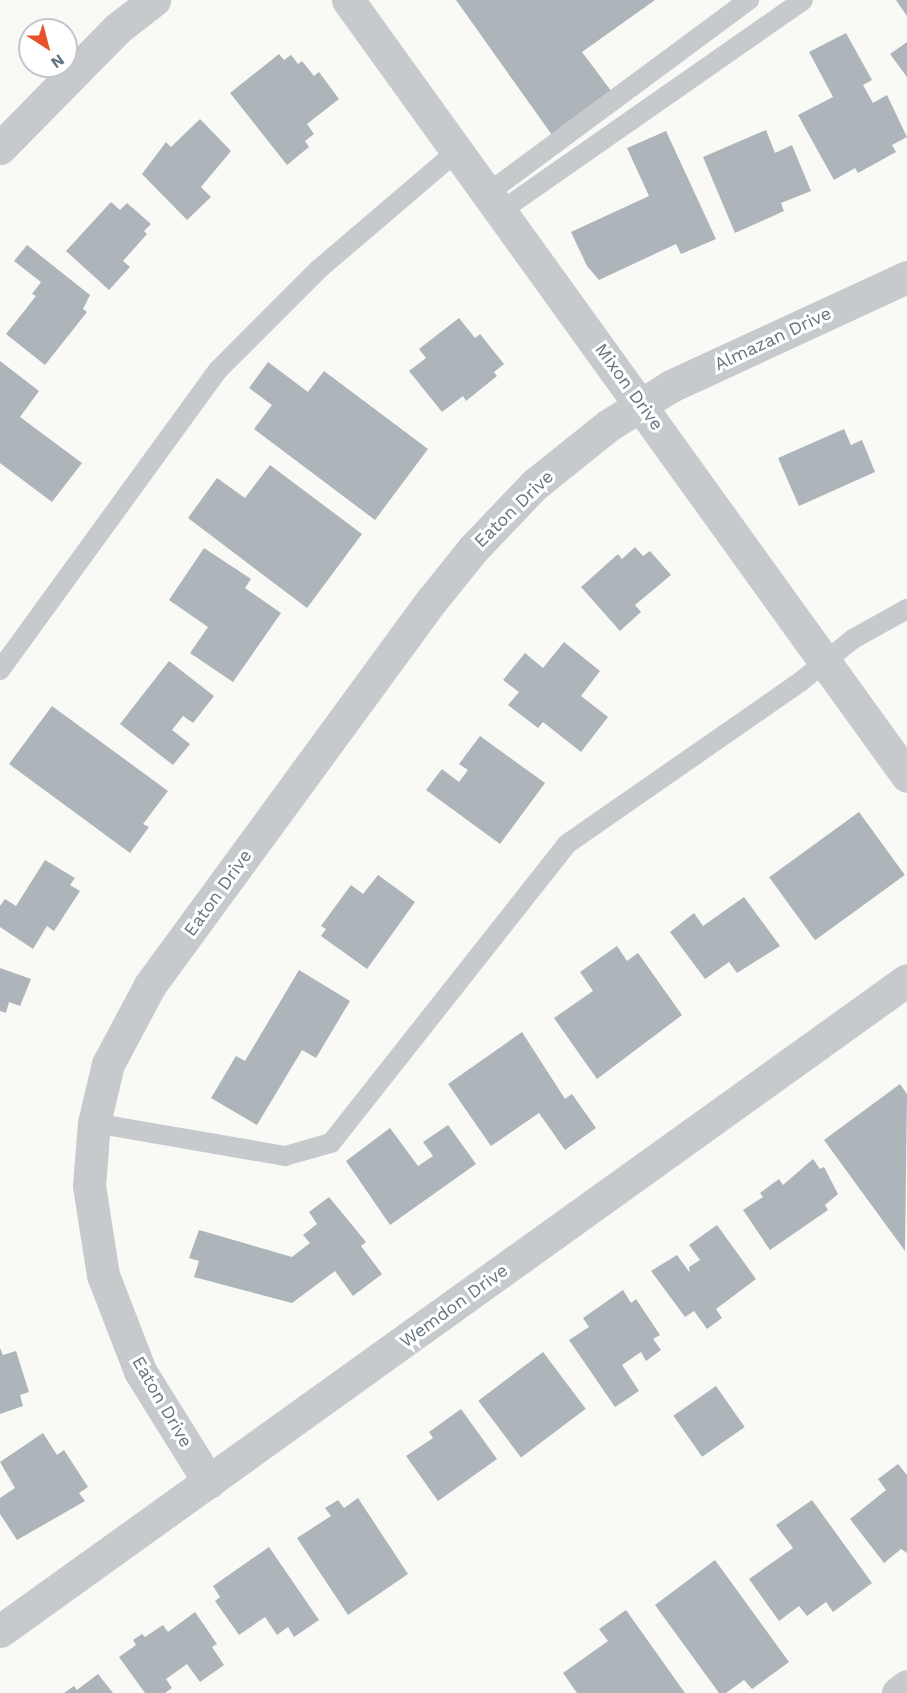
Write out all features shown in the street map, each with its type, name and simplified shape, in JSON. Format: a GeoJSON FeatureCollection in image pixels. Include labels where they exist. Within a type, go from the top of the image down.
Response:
{"type":"FeatureCollection","features":[{"type":"Feature","properties":{"kind":"street"},"geometry":{"type":"LineString","coordinates":[[0,148],[118,28],[154,0]]}},
{"type":"Feature","properties":{"kind":"street","name":"Mixon Drive"},"geometry":{"type":"LineString","coordinates":[[348,0],[907,776]]}},
{"type":"Feature","properties":{"kind":"street","name":"Almazan Drive"},"geometry":{"type":"LineString","coordinates":[[641,404],[671,386],[907,277]]}},
{"type":"Feature","properties":{"kind":"street","name":"Eaton Drive"},"geometry":{"type":"LineString","coordinates":[[210,1482],[140,1371],[104,1275],[89,1186],[94,1123],[108,1064],[150,986],[432,600],[473,549],[534,485],[641,404]]}},
{"type":"Feature","properties":{"kind":"street","name":"Wemdon Drive"},"geometry":{"type":"LineString","coordinates":[[0,1631],[907,980]]}},
{"type":"Feature","properties":{"kind":"street"},"geometry":{"type":"LineString","coordinates":[[898,1693],[907,1686]]}},
{"type":"Feature","properties":{"kind":"lane"},"geometry":{"type":"LineString","coordinates":[[495,202],[749,0]]}},
{"type":"Feature","properties":{"kind":"lane"},"geometry":{"type":"LineString","coordinates":[[495,202],[803,0]]}},
{"type":"Feature","properties":{"kind":"lane"},"geometry":{"type":"LineString","coordinates":[[0,670],[218,370],[319,269],[457,151]]}},
{"type":"Feature","properties":{"kind":"lane"},"geometry":{"type":"LineString","coordinates":[[94,1123],[285,1156],[331,1143],[567,844],[853,639],[907,609]]}},
{"type":"Feature","properties":{"kind":"building"},"geometry":{"type":"Polygon","coordinates":[[[456,0],[655,0],[582,52],[612,92],[552,135],[456,0]]]}},
{"type":"Feature","properties":{"kind":"building"},"geometry":{"type":"Polygon","coordinates":[[[896,0],[907,0],[907,16],[896,0]]]}},
{"type":"Feature","properties":{"kind":"building"},"geometry":{"type":"Polygon","coordinates":[[[846,33],[872,80],[863,85],[873,103],[887,95],[907,137],[892,145],[896,152],[858,173],[855,168],[834,180],[798,115],[833,97],[809,52],[846,33]]]}},
{"type":"Feature","properties":{"kind":"building"},"geometry":{"type":"Polygon","coordinates":[[[907,42],[907,77],[890,54],[907,42]]]}},
{"type":"Feature","properties":{"kind":"building"},"geometry":{"type":"Polygon","coordinates":[[[279,54],[284,60],[291,55],[298,64],[302,61],[314,76],[319,72],[339,99],[307,124],[314,134],[305,141],[309,147],[287,165],[230,93],[279,54]]]}},
{"type":"Feature","properties":{"kind":"building"},"geometry":{"type":"Polygon","coordinates":[[[200,119],[231,151],[201,187],[211,197],[187,220],[142,174],[166,142],[171,147],[200,119]]]}},
{"type":"Feature","properties":{"kind":"building"},"geometry":{"type":"Polygon","coordinates":[[[766,130],[775,153],[792,145],[811,191],[781,203],[784,211],[735,233],[703,157],[766,130]]]}},
{"type":"Feature","properties":{"kind":"building"},"geometry":{"type":"Polygon","coordinates":[[[666,131],[716,239],[681,254],[676,244],[599,280],[587,266],[571,232],[649,196],[627,148],[666,131]]]}},
{"type":"Feature","properties":{"kind":"building"},"geometry":{"type":"Polygon","coordinates":[[[111,202],[120,210],[127,203],[151,224],[144,231],[147,234],[123,261],[130,267],[109,290],[66,251],[111,202]]]}},
{"type":"Feature","properties":{"kind":"building"},"geometry":{"type":"Polygon","coordinates":[[[27,245],[90,295],[83,309],[87,312],[45,365],[6,334],[36,296],[32,294],[41,282],[14,261],[27,245]]]}},
{"type":"Feature","properties":{"kind":"building"},"geometry":{"type":"Polygon","coordinates":[[[459,318],[475,338],[480,334],[504,364],[494,372],[497,376],[466,401],[463,396],[442,412],[409,371],[426,358],[419,349],[459,318]]]}},
{"type":"Feature","properties":{"kind":"building"},"geometry":{"type":"Polygon","coordinates":[[[0,361],[39,391],[20,417],[82,463],[52,502],[0,463],[0,361]]]}},
{"type":"Feature","properties":{"kind":"building"},"geometry":{"type":"Polygon","coordinates":[[[268,362],[308,392],[324,371],[428,449],[375,520],[254,429],[272,405],[249,388],[268,362]]]}},
{"type":"Feature","properties":{"kind":"building"},"geometry":{"type":"Polygon","coordinates":[[[844,429],[851,445],[862,440],[875,472],[799,506],[778,458],[844,429]]]}},
{"type":"Feature","properties":{"kind":"building"},"geometry":{"type":"Polygon","coordinates":[[[270,465],[362,534],[307,608],[188,518],[217,478],[245,498],[270,465]]]}},
{"type":"Feature","properties":{"kind":"building"},"geometry":{"type":"Polygon","coordinates":[[[635,547],[643,556],[650,551],[671,575],[635,605],[641,612],[620,631],[581,587],[618,554],[622,559],[635,547]]]}},
{"type":"Feature","properties":{"kind":"building"},"geometry":{"type":"Polygon","coordinates":[[[204,548],[251,579],[245,588],[281,613],[233,682],[190,653],[208,627],[169,600],[204,548]]]}},
{"type":"Feature","properties":{"kind":"building"},"geometry":{"type":"Polygon","coordinates":[[[564,642],[600,671],[581,696],[608,717],[581,752],[543,722],[538,728],[508,705],[519,692],[503,680],[525,653],[543,668],[564,642]]]}},
{"type":"Feature","properties":{"kind":"building"},"geometry":{"type":"Polygon","coordinates":[[[169,661],[214,696],[193,723],[183,716],[172,730],[190,744],[173,765],[120,724],[169,661]]]}},
{"type":"Feature","properties":{"kind":"building"},"geometry":{"type":"Polygon","coordinates":[[[52,706],[168,791],[143,824],[149,827],[130,853],[9,764],[52,706]]]}},
{"type":"Feature","properties":{"kind":"building"},"geometry":{"type":"Polygon","coordinates":[[[480,736],[545,783],[500,844],[426,790],[442,769],[459,782],[468,770],[459,764],[480,736]]]}},
{"type":"Feature","properties":{"kind":"building"},"geometry":{"type":"Polygon","coordinates":[[[859,812],[905,875],[815,940],[769,877],[859,812]]]}},
{"type":"Feature","properties":{"kind":"building"},"geometry":{"type":"Polygon","coordinates":[[[45,860],[75,878],[70,885],[80,891],[54,931],[47,926],[33,949],[0,927],[0,906],[5,899],[16,906],[45,860]]]}},
{"type":"Feature","properties":{"kind":"building"},"geometry":{"type":"Polygon","coordinates":[[[378,875],[415,902],[367,969],[321,936],[326,929],[321,926],[351,885],[363,894],[378,875]]]}},
{"type":"Feature","properties":{"kind":"building"},"geometry":{"type":"Polygon","coordinates":[[[744,897],[780,946],[737,973],[729,962],[705,979],[670,932],[694,913],[703,926],[744,897]]]}},
{"type":"Feature","properties":{"kind":"building"},"geometry":{"type":"Polygon","coordinates":[[[617,946],[627,961],[638,953],[682,1015],[597,1079],[554,1018],[593,991],[580,972],[617,946]]]}},
{"type":"Feature","properties":{"kind":"building"},"geometry":{"type":"Polygon","coordinates":[[[0,968],[31,979],[20,1006],[9,1002],[6,1013],[0,1011],[0,968]]]}},
{"type":"Feature","properties":{"kind":"building"},"geometry":{"type":"Polygon","coordinates":[[[299,970],[350,1001],[316,1058],[302,1050],[257,1125],[211,1098],[236,1056],[245,1061],[299,970]]]}},
{"type":"Feature","properties":{"kind":"building"},"geometry":{"type":"Polygon","coordinates":[[[522,1032],[565,1099],[572,1094],[596,1128],[565,1150],[539,1113],[491,1146],[448,1084],[522,1032]]]}},
{"type":"Feature","properties":{"kind":"building"},"geometry":{"type":"Polygon","coordinates":[[[900,1084],[907,1094],[905,1251],[824,1140],[900,1084]]]}},
{"type":"Feature","properties":{"kind":"building"},"geometry":{"type":"Polygon","coordinates":[[[448,1125],[476,1164],[390,1225],[346,1161],[390,1128],[418,1166],[433,1156],[423,1142],[448,1125]]]}},
{"type":"Feature","properties":{"kind":"building"},"geometry":{"type":"Polygon","coordinates":[[[813,1159],[820,1169],[824,1167],[838,1194],[825,1205],[828,1210],[770,1250],[743,1210],[763,1197],[760,1193],[779,1179],[783,1185],[813,1159]]]}},
{"type":"Feature","properties":{"kind":"building"},"geometry":{"type":"Polygon","coordinates":[[[329,1197],[366,1242],[361,1246],[382,1274],[353,1296],[335,1271],[292,1303],[194,1277],[199,1261],[189,1258],[199,1230],[292,1257],[310,1243],[303,1235],[317,1224],[309,1212],[329,1197]]]}},
{"type":"Feature","properties":{"kind":"building"},"geometry":{"type":"Polygon","coordinates":[[[717,1225],[756,1279],[716,1309],[722,1318],[707,1329],[694,1311],[685,1317],[651,1271],[677,1255],[690,1273],[689,1267],[700,1260],[689,1245],[717,1225]]]}},
{"type":"Feature","properties":{"kind":"building"},"geometry":{"type":"Polygon","coordinates":[[[623,1290],[631,1303],[636,1299],[660,1335],[653,1339],[661,1350],[646,1361],[641,1352],[622,1365],[639,1391],[615,1407],[569,1340],[589,1327],[583,1318],[623,1290]]]}},
{"type":"Feature","properties":{"kind":"building"},"geometry":{"type":"Polygon","coordinates":[[[0,1348],[3,1355],[16,1351],[29,1392],[20,1395],[23,1406],[0,1414],[0,1348]]]}},
{"type":"Feature","properties":{"kind":"building"},"geometry":{"type":"Polygon","coordinates":[[[543,1352],[586,1409],[521,1457],[478,1401],[543,1352]]]}},
{"type":"Feature","properties":{"kind":"building"},"geometry":{"type":"Polygon","coordinates":[[[716,1386],[745,1427],[702,1457],[673,1416],[716,1386]]]}},
{"type":"Feature","properties":{"kind":"building"},"geometry":{"type":"Polygon","coordinates":[[[461,1409],[497,1459],[438,1501],[406,1456],[433,1438],[429,1432],[461,1409]]]}},
{"type":"Feature","properties":{"kind":"building"},"geometry":{"type":"Polygon","coordinates":[[[43,1433],[57,1455],[64,1450],[88,1487],[79,1493],[85,1501],[17,1540],[0,1514],[0,1498],[15,1488],[0,1462],[43,1433]]]}},
{"type":"Feature","properties":{"kind":"building"},"geometry":{"type":"Polygon","coordinates":[[[898,1464],[907,1475],[907,1553],[901,1549],[884,1563],[850,1519],[886,1490],[878,1479],[898,1464]]]}},
{"type":"Feature","properties":{"kind":"building"},"geometry":{"type":"Polygon","coordinates":[[[358,1498],[408,1574],[348,1615],[297,1538],[331,1516],[325,1508],[338,1500],[344,1508],[358,1498]]]}},
{"type":"Feature","properties":{"kind":"building"},"geometry":{"type":"Polygon","coordinates":[[[812,1500],[872,1583],[833,1612],[826,1602],[807,1616],[799,1606],[779,1621],[749,1579],[793,1548],[776,1525],[812,1500]]]}},
{"type":"Feature","properties":{"kind":"building"},"geometry":{"type":"Polygon","coordinates":[[[269,1547],[319,1620],[294,1637],[288,1627],[277,1635],[265,1617],[239,1635],[215,1601],[220,1597],[213,1586],[269,1547]]]}},
{"type":"Feature","properties":{"kind":"building"},"geometry":{"type":"Polygon","coordinates":[[[715,1560],[789,1662],[752,1689],[744,1680],[726,1693],[719,1693],[655,1605],[715,1560]]]}},
{"type":"Feature","properties":{"kind":"building"},"geometry":{"type":"Polygon","coordinates":[[[626,1610],[685,1693],[577,1693],[563,1673],[608,1641],[599,1629],[626,1610]]]}},
{"type":"Feature","properties":{"kind":"building"},"geometry":{"type":"Polygon","coordinates":[[[195,1612],[217,1644],[212,1647],[224,1665],[200,1682],[187,1664],[166,1679],[172,1688],[165,1693],[145,1693],[119,1657],[136,1645],[133,1640],[142,1634],[145,1637],[163,1625],[168,1632],[195,1612]]]}},
{"type":"Feature","properties":{"kind":"building"},"geometry":{"type":"Polygon","coordinates":[[[98,1674],[113,1693],[64,1693],[74,1686],[77,1690],[98,1674]]]}}]}
